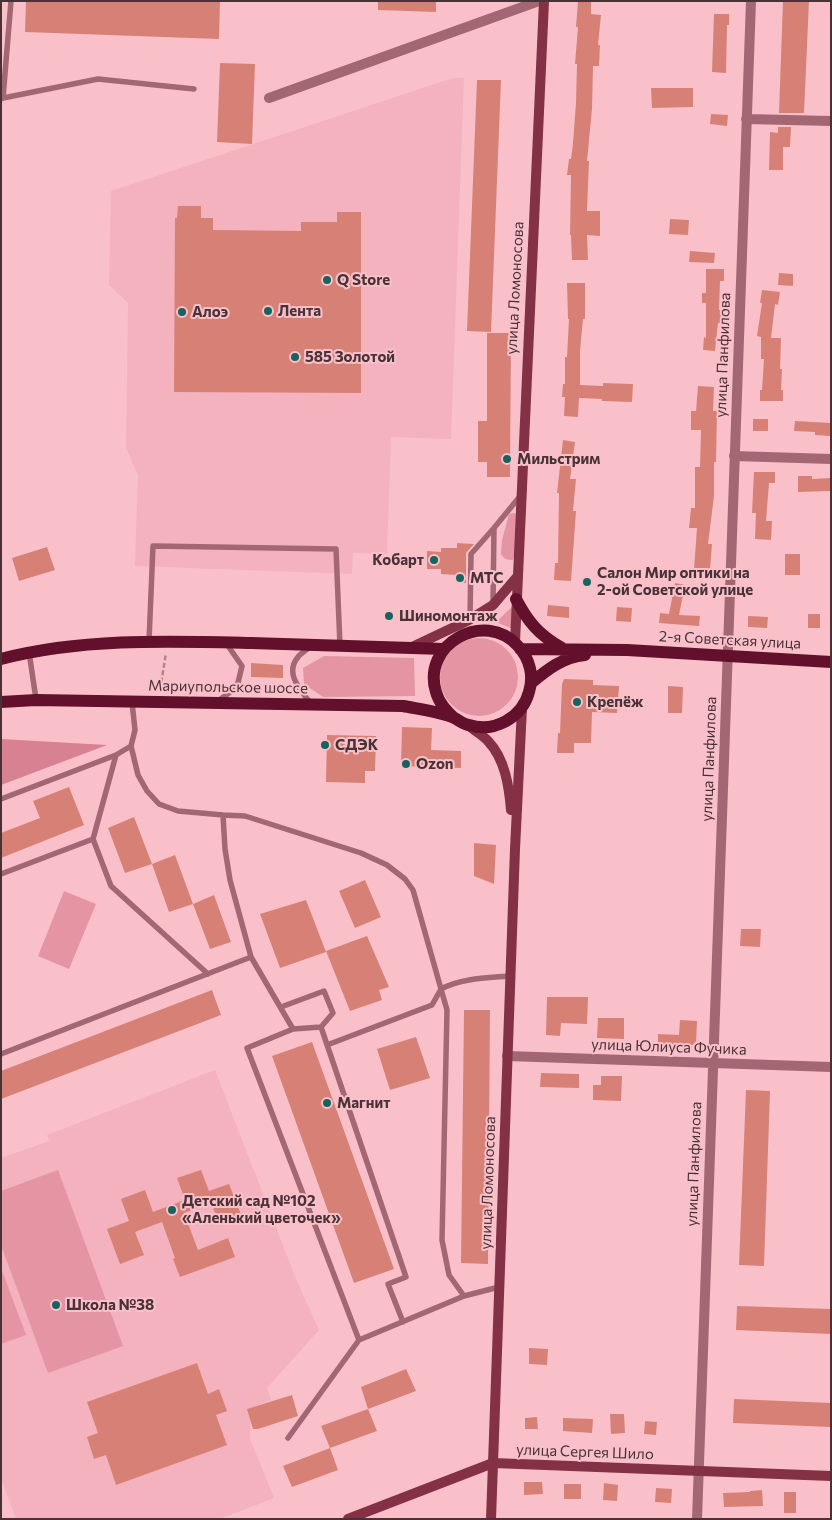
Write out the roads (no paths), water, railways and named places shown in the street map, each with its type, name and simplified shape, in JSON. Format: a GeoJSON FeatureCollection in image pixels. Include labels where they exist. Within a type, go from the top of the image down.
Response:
{"type":"FeatureCollection","features":[{"type":"Feature","properties":{"kind":"main road"},"geometry":{"type":"LineString","coordinates":[[516,599],[525,617],[538,632],[564,649]]}},
{"type":"Feature","properties":{"kind":"main road"},"geometry":{"type":"LineString","coordinates":[[482,630],[503,635],[518,646],[529,665],[531,683],[529,695],[522,708],[512,717],[495,726],[468,725],[453,717],[442,705],[434,683],[434,673],[444,649],[464,634],[482,630]]}},
{"type":"Feature","properties":{"kind":"main road"},"geometry":{"type":"LineString","coordinates":[[1,659],[29,652],[102,644],[148,642],[226,642],[444,649]]}},
{"type":"Feature","properties":{"kind":"main road","name":"2-я Советская улица"},"geometry":{"type":"LineString","coordinates":[[518,646],[627,650],[831,662]]}},
{"type":"Feature","properties":{"kind":"main road","name":"2-я Советская улица"},"geometry":{"type":"LineString","coordinates":[[531,683],[552,666],[567,658],[627,650]]}},
{"type":"Feature","properties":{"kind":"main road","name":"Мариупольское шоссе"},"geometry":{"type":"LineString","coordinates":[[1,702],[36,700],[403,706],[453,717]]}},
{"type":"Feature","properties":{"kind":"street"},"geometry":{"type":"LineString","coordinates":[[269,98],[539,1]]}},
{"type":"Feature","properties":{"kind":"street","name":"улица Ломоносова"},"geometry":{"type":"LineString","coordinates":[[518,646],[516,599],[544,1]]}},
{"type":"Feature","properties":{"kind":"street","name":"улица Панфилова"},"geometry":{"type":"LineString","coordinates":[[697,1519],[751,1]]}},
{"type":"Feature","properties":{"kind":"street"},"geometry":{"type":"LineString","coordinates":[[746,119],[831,121]]}},
{"type":"Feature","properties":{"kind":"street"},"geometry":{"type":"LineString","coordinates":[[734,456],[831,459]]}},
{"type":"Feature","properties":{"kind":"street"},"geometry":{"type":"LineString","coordinates":[[410,648],[493,606],[517,576]]}},
{"type":"Feature","properties":{"kind":"street","name":"улица Ломоносова"},"geometry":{"type":"LineString","coordinates":[[490,1519],[522,708]]}},
{"type":"Feature","properties":{"kind":"street","name":"улица Ломоносова"},"geometry":{"type":"LineString","coordinates":[[468,725],[488,741],[504,767],[510,794],[515,849]]}},
{"type":"Feature","properties":{"kind":"street","name":"улица Юлиуса Фучика"},"geometry":{"type":"LineString","coordinates":[[507,1056],[831,1067]]}},
{"type":"Feature","properties":{"kind":"street","name":"улица Сергея Шило"},"geometry":{"type":"LineString","coordinates":[[348,1519],[493,1464],[831,1476]]}},
{"type":"Feature","properties":{"kind":"lane"},"geometry":{"type":"LineString","coordinates":[[11,1],[2,99],[98,79],[194,89]]}},
{"type":"Feature","properties":{"kind":"lane"},"geometry":{"type":"LineString","coordinates":[[470,619],[471,554],[521,495]]}},
{"type":"Feature","properties":{"kind":"lane"},"geometry":{"type":"LineString","coordinates":[[493,606],[494,528]]}},
{"type":"Feature","properties":{"kind":"lane"},"geometry":{"type":"LineString","coordinates":[[148,642],[153,546],[317,548],[336,549],[340,646]]}},
{"type":"Feature","properties":{"kind":"lane"},"geometry":{"type":"LineString","coordinates":[[216,703],[237,687],[242,666],[226,642]]}},
{"type":"Feature","properties":{"kind":"lane"},"geometry":{"type":"LineString","coordinates":[[312,645],[297,658],[292,670],[293,678],[312,704]]}},
{"type":"Feature","properties":{"kind":"lane"},"geometry":{"type":"LineString","coordinates":[[29,652],[36,700]]}},
{"type":"Feature","properties":{"kind":"lane"},"geometry":{"type":"LineString","coordinates":[[132,702],[136,730],[131,746],[138,775],[147,791],[159,804],[178,811],[245,816],[361,853],[387,864],[405,879],[413,890],[447,1010],[442,1240],[449,1275],[464,1296]]}},
{"type":"Feature","properties":{"kind":"lane"},"geometry":{"type":"LineString","coordinates":[[1,799],[116,755],[131,746]]}},
{"type":"Feature","properties":{"kind":"lane"},"geometry":{"type":"LineString","coordinates":[[116,755],[93,839],[111,886],[208,974]]}},
{"type":"Feature","properties":{"kind":"lane"},"geometry":{"type":"LineString","coordinates":[[223,815],[225,849],[230,880],[251,957],[293,1029]]}},
{"type":"Feature","properties":{"kind":"lane"},"geometry":{"type":"LineString","coordinates":[[1,874],[93,839]]}},
{"type":"Feature","properties":{"kind":"lane"},"geometry":{"type":"LineString","coordinates":[[1,1054],[251,957]]}},
{"type":"Feature","properties":{"kind":"lane"},"geometry":{"type":"LineString","coordinates":[[327,1045],[432,1004],[441,989],[449,985],[468,980],[510,976]]}},
{"type":"Feature","properties":{"kind":"lane"},"geometry":{"type":"LineString","coordinates":[[281,1007],[324,991],[333,1013],[321,1027],[293,1029],[247,1048],[359,1340]]}},
{"type":"Feature","properties":{"kind":"lane"},"geometry":{"type":"LineString","coordinates":[[321,1027],[406,1277],[388,1284],[402,1322]]}},
{"type":"Feature","properties":{"kind":"lane"},"geometry":{"type":"LineString","coordinates":[[288,1438],[359,1340],[464,1296],[499,1287]]}},
{"type":"Feature","properties":{"kind":"place","name":"Q Store"},"geometry":{"type":"Point","coordinates":[327,280]}},
{"type":"Feature","properties":{"kind":"place","name":"Лента"},"geometry":{"type":"Point","coordinates":[268,311]}},
{"type":"Feature","properties":{"kind":"place","name":"Алоэ"},"geometry":{"type":"Point","coordinates":[182,312]}},
{"type":"Feature","properties":{"kind":"place","name":"585 Золотой"},"geometry":{"type":"Point","coordinates":[295,357]}},
{"type":"Feature","properties":{"kind":"place","name":"Мильстрим"},"geometry":{"type":"Point","coordinates":[507,459]}},
{"type":"Feature","properties":{"kind":"place","name":"Кобарт"},"geometry":{"type":"Point","coordinates":[434,560]}},
{"type":"Feature","properties":{"kind":"place","name":"МТС"},"geometry":{"type":"Point","coordinates":[460,578]}},
{"type":"Feature","properties":{"kind":"place","name":"Салон Мир оптики на 2-ой Советской улице"},"geometry":{"type":"Point","coordinates":[587,582]}},
{"type":"Feature","properties":{"kind":"place","name":"Шиномонтаж"},"geometry":{"type":"Point","coordinates":[389,616]}},
{"type":"Feature","properties":{"kind":"place","name":"Крепёж"},"geometry":{"type":"Point","coordinates":[577,702]}},
{"type":"Feature","properties":{"kind":"place","name":"СДЭК"},"geometry":{"type":"Point","coordinates":[325,745]}},
{"type":"Feature","properties":{"kind":"place","name":"Ozon"},"geometry":{"type":"Point","coordinates":[406,764]}},
{"type":"Feature","properties":{"kind":"place","name":"Магнит"},"geometry":{"type":"Point","coordinates":[327,1103]}},
{"type":"Feature","properties":{"kind":"place","name":"Детский сад №102 «Аленький цветочек»"},"geometry":{"type":"Point","coordinates":[172,1210]}},
{"type":"Feature","properties":{"kind":"place","name":"Школа №38"},"geometry":{"type":"Point","coordinates":[56,1305]}}]}
